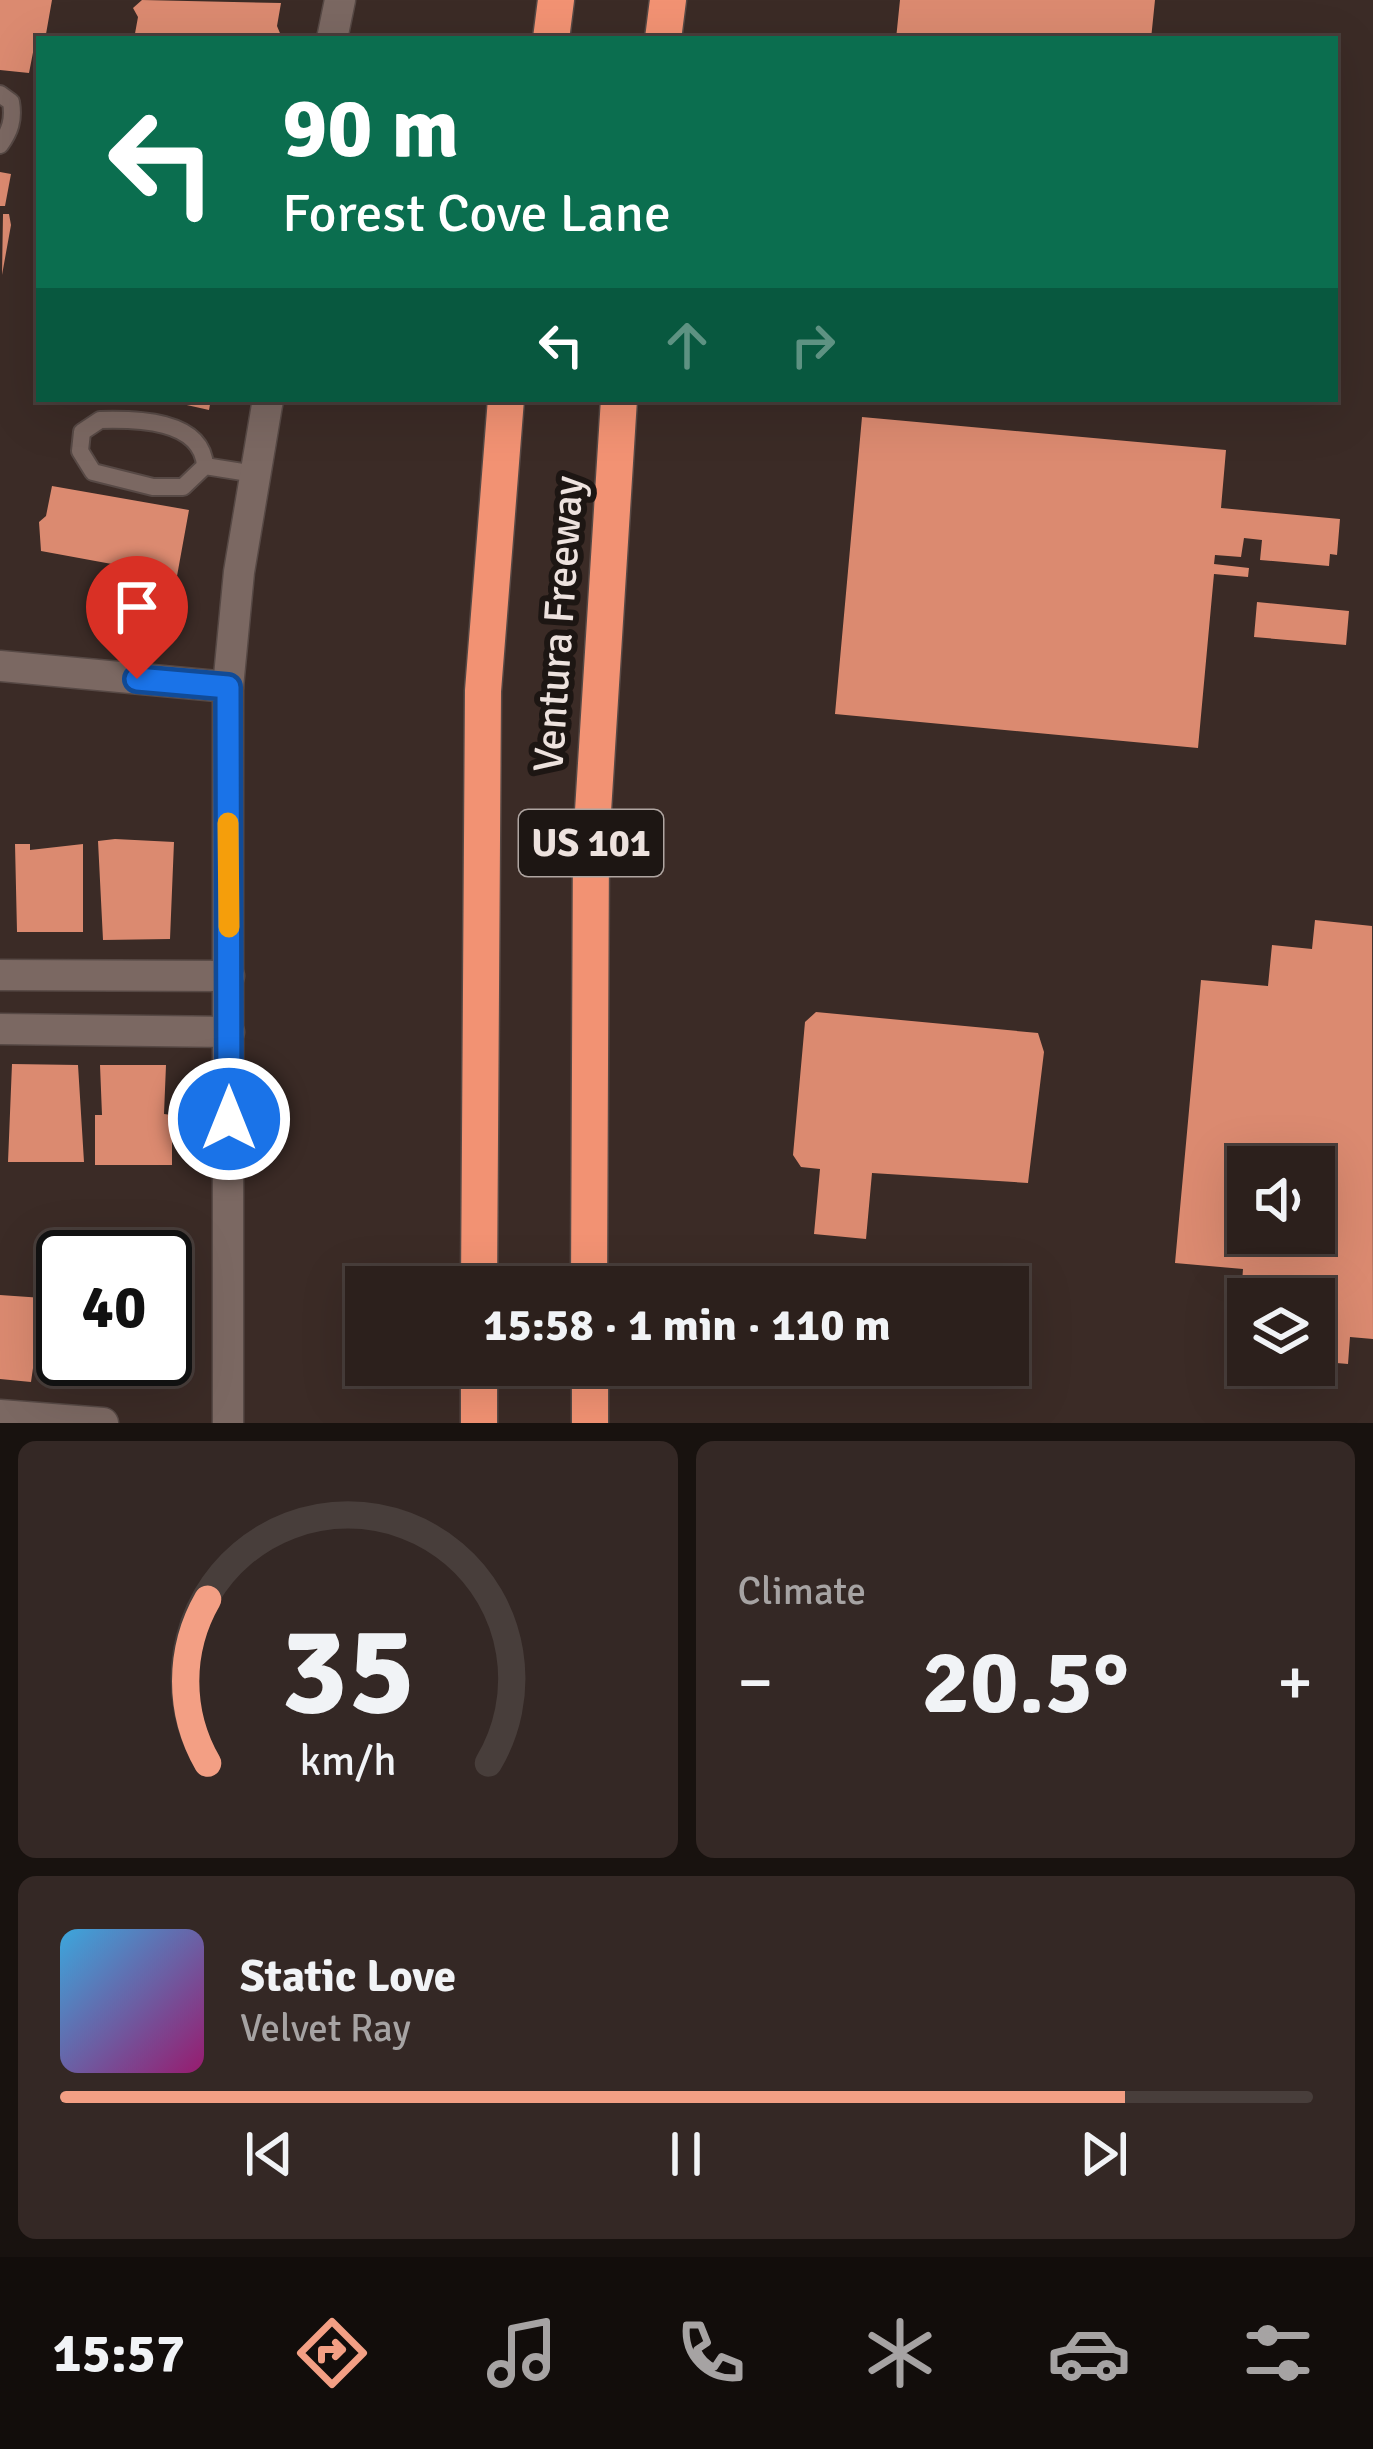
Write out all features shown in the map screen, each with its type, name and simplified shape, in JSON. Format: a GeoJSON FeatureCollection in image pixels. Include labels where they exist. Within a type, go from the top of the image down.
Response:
{"type":"FeatureCollection","features":[{"type":"Feature","properties":{"kind":"highway"},"geometry":{"type":"LineString","coordinates":[[551,36],[556,0]]}},
{"type":"Feature","properties":{"kind":"highway"},"geometry":{"type":"LineString","coordinates":[[663,36],[668,0]]}},
{"type":"Feature","properties":{"kind":"highway","name":"Ventura Freeway"},"geometry":{"type":"LineString","coordinates":[[479,1266],[483,692],[506,402]]}},
{"type":"Feature","properties":{"kind":"highway","name":"Ventura Freeway"},"geometry":{"type":"LineString","coordinates":[[590,1266],[590,843],[619,402]]}},
{"type":"Feature","properties":{"kind":"highway"},"geometry":{"type":"LineString","coordinates":[[479,1386],[479,1423]]}},
{"type":"Feature","properties":{"kind":"highway"},"geometry":{"type":"LineString","coordinates":[[590,1386],[590,1423]]}},
{"type":"Feature","properties":{"kind":"street"},"geometry":{"type":"LineString","coordinates":[[333,36],[340,0]]}},
{"type":"Feature","properties":{"kind":"street"},"geometry":{"type":"LineString","coordinates":[[228,1423],[228,687],[267,402]]}},
{"type":"Feature","properties":{"kind":"street"},"geometry":{"type":"LineString","coordinates":[[0,666],[228,687]]}},
{"type":"Feature","properties":{"kind":"street"},"geometry":{"type":"LineString","coordinates":[[0,975],[229,976]]}},
{"type":"Feature","properties":{"kind":"street"},"geometry":{"type":"LineString","coordinates":[[0,1030],[229,1032]]}},
{"type":"Feature","properties":{"kind":"street"},"geometry":{"type":"LineString","coordinates":[[0,1415],[103,1423]]}},
{"type":"Feature","properties":{"kind":"lane"},"geometry":{"type":"LineString","coordinates":[[0,94],[13,112],[11,129],[0,145]]}},
{"type":"Feature","properties":{"kind":"lane"},"geometry":{"type":"LineString","coordinates":[[100,420],[168,427],[190,435],[204,452],[205,466],[183,487],[116,481],[92,472],[80,451],[82,432],[100,420]]}},
{"type":"Feature","properties":{"kind":"lane"},"geometry":{"type":"LineString","coordinates":[[205,466],[255,474]]}},
{"type":"Feature","properties":{"kind":"building"},"geometry":{"type":"Polygon","coordinates":[[[0,0],[52,0],[46,34],[36,36],[29,73],[0,70],[0,0]]]}},
{"type":"Feature","properties":{"kind":"building"},"geometry":{"type":"Polygon","coordinates":[[[142,0],[281,3],[277,26],[281,36],[135,36],[138,17],[133,8],[142,0]]]}},
{"type":"Feature","properties":{"kind":"building"},"geometry":{"type":"Polygon","coordinates":[[[900,0],[1155,0],[1151,36],[896,36],[900,0]]]}},
{"type":"Feature","properties":{"kind":"building"},"geometry":{"type":"Polygon","coordinates":[[[0,172],[11,174],[5,206],[0,206],[0,172]]]}},
{"type":"Feature","properties":{"kind":"building"},"geometry":{"type":"Polygon","coordinates":[[[3,214],[9,214],[11,225],[2,275],[3,214]]]}},
{"type":"Feature","properties":{"kind":"building"},"geometry":{"type":"Polygon","coordinates":[[[173,402],[210,402],[209,410],[173,402]]]}},
{"type":"Feature","properties":{"kind":"building"},"geometry":{"type":"Polygon","coordinates":[[[862,417],[1226,450],[1221,508],[1340,519],[1337,555],[1330,554],[1329,566],[1260,560],[1262,540],[1244,538],[1241,557],[1215,555],[1214,564],[1249,568],[1248,577],[1214,574],[1198,748],[835,714],[862,417]]]}},
{"type":"Feature","properties":{"kind":"building"},"geometry":{"type":"Polygon","coordinates":[[[52,486],[189,510],[177,576],[41,551],[39,522],[46,516],[52,486]]]}},
{"type":"Feature","properties":{"kind":"building"},"geometry":{"type":"Polygon","coordinates":[[[1257,602],[1349,611],[1346,645],[1254,637],[1257,602]]]}},
{"type":"Feature","properties":{"kind":"building"},"geometry":{"type":"Polygon","coordinates":[[[98,841],[174,842],[170,939],[103,940],[98,841]]]}},
{"type":"Feature","properties":{"kind":"building"},"geometry":{"type":"Polygon","coordinates":[[[15,844],[30,844],[30,850],[83,844],[83,932],[17,932],[15,844]]]}},
{"type":"Feature","properties":{"kind":"building"},"geometry":{"type":"Polygon","coordinates":[[[1315,920],[1372,926],[1373,1339],[1350,1337],[1348,1364],[1335,1363],[1335,1278],[1242,1278],[1243,1269],[1175,1263],[1201,980],[1268,986],[1272,945],[1312,949],[1315,920]]]}},
{"type":"Feature","properties":{"kind":"building"},"geometry":{"type":"Polygon","coordinates":[[[816,1012],[1038,1033],[1044,1052],[1028,1183],[872,1173],[866,1239],[814,1234],[820,1169],[801,1167],[793,1155],[805,1022],[816,1012]]]}},
{"type":"Feature","properties":{"kind":"building"},"geometry":{"type":"Polygon","coordinates":[[[12,1064],[78,1065],[84,1162],[8,1162],[12,1064]]]}},
{"type":"Feature","properties":{"kind":"building"},"geometry":{"type":"Polygon","coordinates":[[[100,1065],[166,1065],[164,1114],[172,1115],[172,1165],[95,1165],[95,1115],[102,1115],[100,1065]]]}},
{"type":"Feature","properties":{"kind":"building"},"geometry":{"type":"Polygon","coordinates":[[[0,1295],[36,1298],[31,1382],[0,1379],[0,1295]]]}},
{"type":"Feature","properties":{"kind":"slow traffic"},"geometry":{"type":"LineString","coordinates":[[228,823],[229,927]]}},
{"type":"Feature","properties":{"kind":"route"},"geometry":{"type":"LineString","coordinates":[[137,679],[228,687],[229,1119]]}}]}
